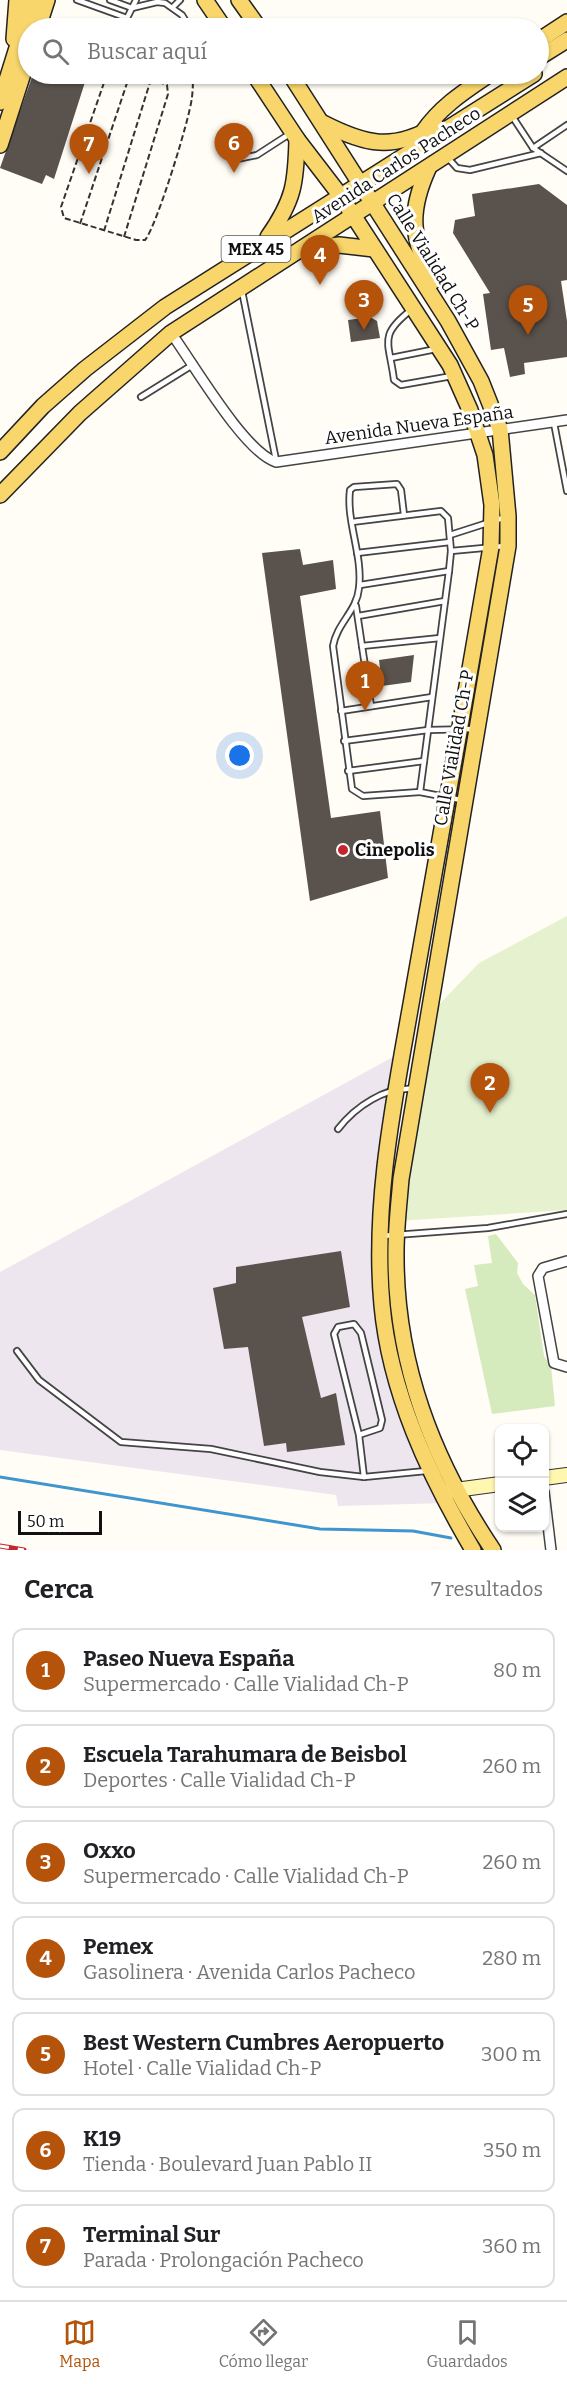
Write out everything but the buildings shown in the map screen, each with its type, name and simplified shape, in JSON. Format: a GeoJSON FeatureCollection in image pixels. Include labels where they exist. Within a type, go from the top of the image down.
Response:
{"type":"FeatureCollection","features":[{"type":"Feature","properties":{"kind":"main road"},"geometry":{"type":"LineString","coordinates":[[12,62],[17,0]]}},
{"type":"Feature","properties":{"kind":"main road"},"geometry":{"type":"LineString","coordinates":[[26,18],[32,0]]}},
{"type":"Feature","properties":{"kind":"main road"},"geometry":{"type":"LineString","coordinates":[[41,18],[47,0]]}},
{"type":"Feature","properties":{"kind":"main road"},"geometry":{"type":"LineString","coordinates":[[205,0],[217,18]]}},
{"type":"Feature","properties":{"kind":"main road"},"geometry":{"type":"LineString","coordinates":[[239,0],[252,18]]}},
{"type":"Feature","properties":{"kind":"main road"},"geometry":{"type":"LineString","coordinates":[[549,34],[567,22]]}},
{"type":"Feature","properties":{"kind":"main road"},"geometry":{"type":"LineString","coordinates":[[549,51],[567,40]]}},
{"type":"Feature","properties":{"kind":"main road"},"geometry":{"type":"LineString","coordinates":[[0,102],[18,43]]}},
{"type":"Feature","properties":{"kind":"main road"},"geometry":{"type":"LineString","coordinates":[[549,64],[567,52]]}},
{"type":"Feature","properties":{"kind":"main road","name":"Avenida Carlos Pacheco"},"geometry":{"type":"LineString","coordinates":[[0,495],[80,413],[171,333],[567,77]]}},
{"type":"Feature","properties":{"kind":"main road"},"geometry":{"type":"LineString","coordinates":[[0,146],[20,84]]}},
{"type":"Feature","properties":{"kind":"main road","name":"Calle Vialidad Ch-P"},"geometry":{"type":"LineString","coordinates":[[261,84],[295,136],[354,215],[440,348],[455,375],[478,433],[489,478],[493,521],[491,547],[397,1088],[384,1177],[380,1236],[382,1305],[389,1346],[399,1386],[429,1470],[493,1550]]}},
{"type":"Feature","properties":{"kind":"main road","name":"Calle Vialidad Ch-P"},"geometry":{"type":"LineString","coordinates":[[297,84],[448,321],[481,381],[500,429],[508,516],[508,546],[401,1179],[396,1236],[400,1308],[408,1364],[448,1491],[474,1550]]}},
{"type":"Feature","properties":{"kind":"main road"},"geometry":{"type":"LineString","coordinates":[[323,123],[372,143],[403,140],[422,134],[488,84]]}},
{"type":"Feature","properties":{"kind":"main road","name":"Avenida Carlos Pacheco"},"geometry":{"type":"LineString","coordinates":[[1,450],[43,406],[85,369],[165,307],[518,84]]}},
{"type":"Feature","properties":{"kind":"main road"},"geometry":{"type":"LineString","coordinates":[[263,244],[285,214],[291,200],[296,173],[295,136]]}},
{"type":"Feature","properties":{"kind":"main road"},"geometry":{"type":"LineString","coordinates":[[428,169],[413,208],[415,238],[448,321]]}},
{"type":"Feature","properties":{"kind":"main road"},"geometry":{"type":"LineString","coordinates":[[303,249],[339,245],[374,249]]}},
{"type":"Feature","properties":{"kind":"street"},"geometry":{"type":"LineString","coordinates":[[171,333],[249,444],[268,459],[276,462]]}},
{"type":"Feature","properties":{"kind":"street","name":"Avenida Nueva España"},"geometry":{"type":"LineString","coordinates":[[276,462],[567,420]]}},
{"type":"Feature","properties":{"kind":"street"},"geometry":{"type":"LineString","coordinates":[[567,1261],[543,1268],[538,1274],[554,1363],[567,1368]]}},
{"type":"Feature","properties":{"kind":"street"},"geometry":{"type":"LineString","coordinates":[[549,1477],[567,1475]]}},
{"type":"Feature","properties":{"kind":"street"},"geometry":{"type":"LineString","coordinates":[[448,1491],[495,1485]]}},
{"type":"Feature","properties":{"kind":"street"},"geometry":{"type":"LineString","coordinates":[[549,1532],[551,1550]]}},
{"type":"Feature","properties":{"kind":"lane"},"geometry":{"type":"LineString","coordinates":[[77,0],[127,18],[136,0]]}},
{"type":"Feature","properties":{"kind":"lane"},"geometry":{"type":"LineString","coordinates":[[110,0],[132,8],[157,2],[174,7],[182,18]]}},
{"type":"Feature","properties":{"kind":"lane"},"geometry":{"type":"LineString","coordinates":[[174,7],[180,0]]}},
{"type":"Feature","properties":{"kind":"lane"},"geometry":{"type":"LineString","coordinates":[[510,113],[533,148],[567,171]]}},
{"type":"Feature","properties":{"kind":"lane"},"geometry":{"type":"LineString","coordinates":[[533,148],[567,125]]}},
{"type":"Feature","properties":{"kind":"lane"},"geometry":{"type":"LineString","coordinates":[[237,159],[257,155],[295,136]]}},
{"type":"Feature","properties":{"kind":"lane"},"geometry":{"type":"LineString","coordinates":[[446,156],[457,168],[470,170],[541,153]]}},
{"type":"Feature","properties":{"kind":"lane"},"geometry":{"type":"LineString","coordinates":[[242,288],[276,462]]}},
{"type":"Feature","properties":{"kind":"lane"},"geometry":{"type":"LineString","coordinates":[[414,307],[391,327],[388,338],[394,380],[401,385],[455,375]]}},
{"type":"Feature","properties":{"kind":"lane"},"geometry":{"type":"LineString","coordinates":[[391,358],[440,348]]}},
{"type":"Feature","properties":{"kind":"lane"},"geometry":{"type":"LineString","coordinates":[[141,397],[194,364]]}},
{"type":"Feature","properties":{"kind":"lane"},"geometry":{"type":"LineString","coordinates":[[554,422],[567,491]]}},
{"type":"Feature","properties":{"kind":"lane"},"geometry":{"type":"LineString","coordinates":[[371,706],[356,606],[360,585],[349,492],[354,487],[397,484],[401,490],[404,515]]}},
{"type":"Feature","properties":{"kind":"lane"},"geometry":{"type":"LineString","coordinates":[[352,522],[444,512],[448,518],[451,550],[449,572],[420,792]]}},
{"type":"Feature","properties":{"kind":"lane"},"geometry":{"type":"LineString","coordinates":[[450,535],[508,516]]}},
{"type":"Feature","properties":{"kind":"lane"},"geometry":{"type":"LineString","coordinates":[[357,553],[450,542]]}},
{"type":"Feature","properties":{"kind":"lane"},"geometry":{"type":"LineString","coordinates":[[451,550],[508,546]]}},
{"type":"Feature","properties":{"kind":"lane"},"geometry":{"type":"LineString","coordinates":[[360,585],[449,572]]}},
{"type":"Feature","properties":{"kind":"lane"},"geometry":{"type":"LineString","coordinates":[[358,616],[445,601]]}},
{"type":"Feature","properties":{"kind":"lane"},"geometry":{"type":"LineString","coordinates":[[356,606],[338,628],[333,646],[352,789],[363,796],[420,792],[465,800]]}},
{"type":"Feature","properties":{"kind":"lane"},"geometry":{"type":"LineString","coordinates":[[362,646],[440,638]]}},
{"type":"Feature","properties":{"kind":"lane"},"geometry":{"type":"LineString","coordinates":[[340,711],[432,697]]}},
{"type":"Feature","properties":{"kind":"lane"},"geometry":{"type":"LineString","coordinates":[[344,741],[428,730],[477,729]]}},
{"type":"Feature","properties":{"kind":"lane"},"geometry":{"type":"LineString","coordinates":[[348,771],[424,761]]}},
{"type":"Feature","properties":{"kind":"lane"},"geometry":{"type":"LineString","coordinates":[[338,1129],[363,1105],[397,1088],[416,1089]]}},
{"type":"Feature","properties":{"kind":"lane"},"geometry":{"type":"LineString","coordinates":[[380,1236],[489,1228],[567,1214]]}},
{"type":"Feature","properties":{"kind":"lane"},"geometry":{"type":"LineString","coordinates":[[359,1435],[380,1428],[382,1420],[361,1334],[354,1324],[342,1326],[334,1334],[359,1435],[364,1477]]}},
{"type":"Feature","properties":{"kind":"lane"},"geometry":{"type":"LineString","coordinates":[[16,1351],[39,1380],[121,1442],[211,1449],[320,1472],[364,1477],[429,1470]]}},
{"type":"Feature","properties":{"kind":"path"},"geometry":{"type":"LineString","coordinates":[[104,84],[61,207],[64,218],[124,237],[145,240],[150,234],[192,98],[193,84]]}},
{"type":"Feature","properties":{"kind":"path"},"geometry":{"type":"LineString","coordinates":[[80,224],[127,84]]}},
{"type":"Feature","properties":{"kind":"path"},"geometry":{"type":"LineString","coordinates":[[104,231],[149,84]]}},
{"type":"Feature","properties":{"kind":"path"},"geometry":{"type":"LineString","coordinates":[[124,237],[168,94],[167,86],[162,84]]}},
{"type":"Feature","properties":{"kind":"shaded area"},"geometry":{"type":"Polygon","coordinates":[[[402,1052],[381,1177],[381,1321],[446,1503],[338,1506],[336,1495],[0,1450],[0,1272],[402,1052]]]}},
{"type":"Feature","properties":{"kind":"green space"},"geometry":{"type":"Polygon","coordinates":[[[567,916],[567,1210],[398,1221],[428,1016],[479,963],[567,916]]]}},
{"type":"Feature","properties":{"kind":"green space"},"geometry":{"type":"Polygon","coordinates":[[[496,1234],[518,1263],[517,1273],[523,1284],[535,1295],[544,1356],[551,1366],[555,1406],[492,1414],[465,1289],[478,1286],[474,1265],[492,1263],[488,1236],[496,1234]]]}},
{"type":"Feature","properties":{"kind":"waterway"},"geometry":{"type":"LineString","coordinates":[[0,1477],[320,1529],[413,1531],[451,1538]]}},
{"type":"Feature","properties":{"kind":"railway"},"geometry":{"type":"LineString","coordinates":[[0,1546],[24,1550]]}},
{"type":"Feature","properties":{"kind":"place","name":"K19"},"geometry":{"type":"Point","coordinates":[234,173]}},
{"type":"Feature","properties":{"kind":"place","name":"Terminal Sur"},"geometry":{"type":"Point","coordinates":[89,174]}},
{"type":"Feature","properties":{"kind":"place","name":"Pemex"},"geometry":{"type":"Point","coordinates":[320,285]}},
{"type":"Feature","properties":{"kind":"place","name":"Oxxo"},"geometry":{"type":"Point","coordinates":[364,330]}},
{"type":"Feature","properties":{"kind":"place","name":"Best Western Cumbres Aeropuerto"},"geometry":{"type":"Point","coordinates":[528,335]}},
{"type":"Feature","properties":{"kind":"place","name":"Paseo Nueva España"},"geometry":{"type":"Point","coordinates":[365,711]}},
{"type":"Feature","properties":{"kind":"place","name":"Cinepolis"},"geometry":{"type":"Point","coordinates":[343,850]}},
{"type":"Feature","properties":{"kind":"place","name":"Escuela Tarahumara de Beisbol"},"geometry":{"type":"Point","coordinates":[490,1113]}}]}
